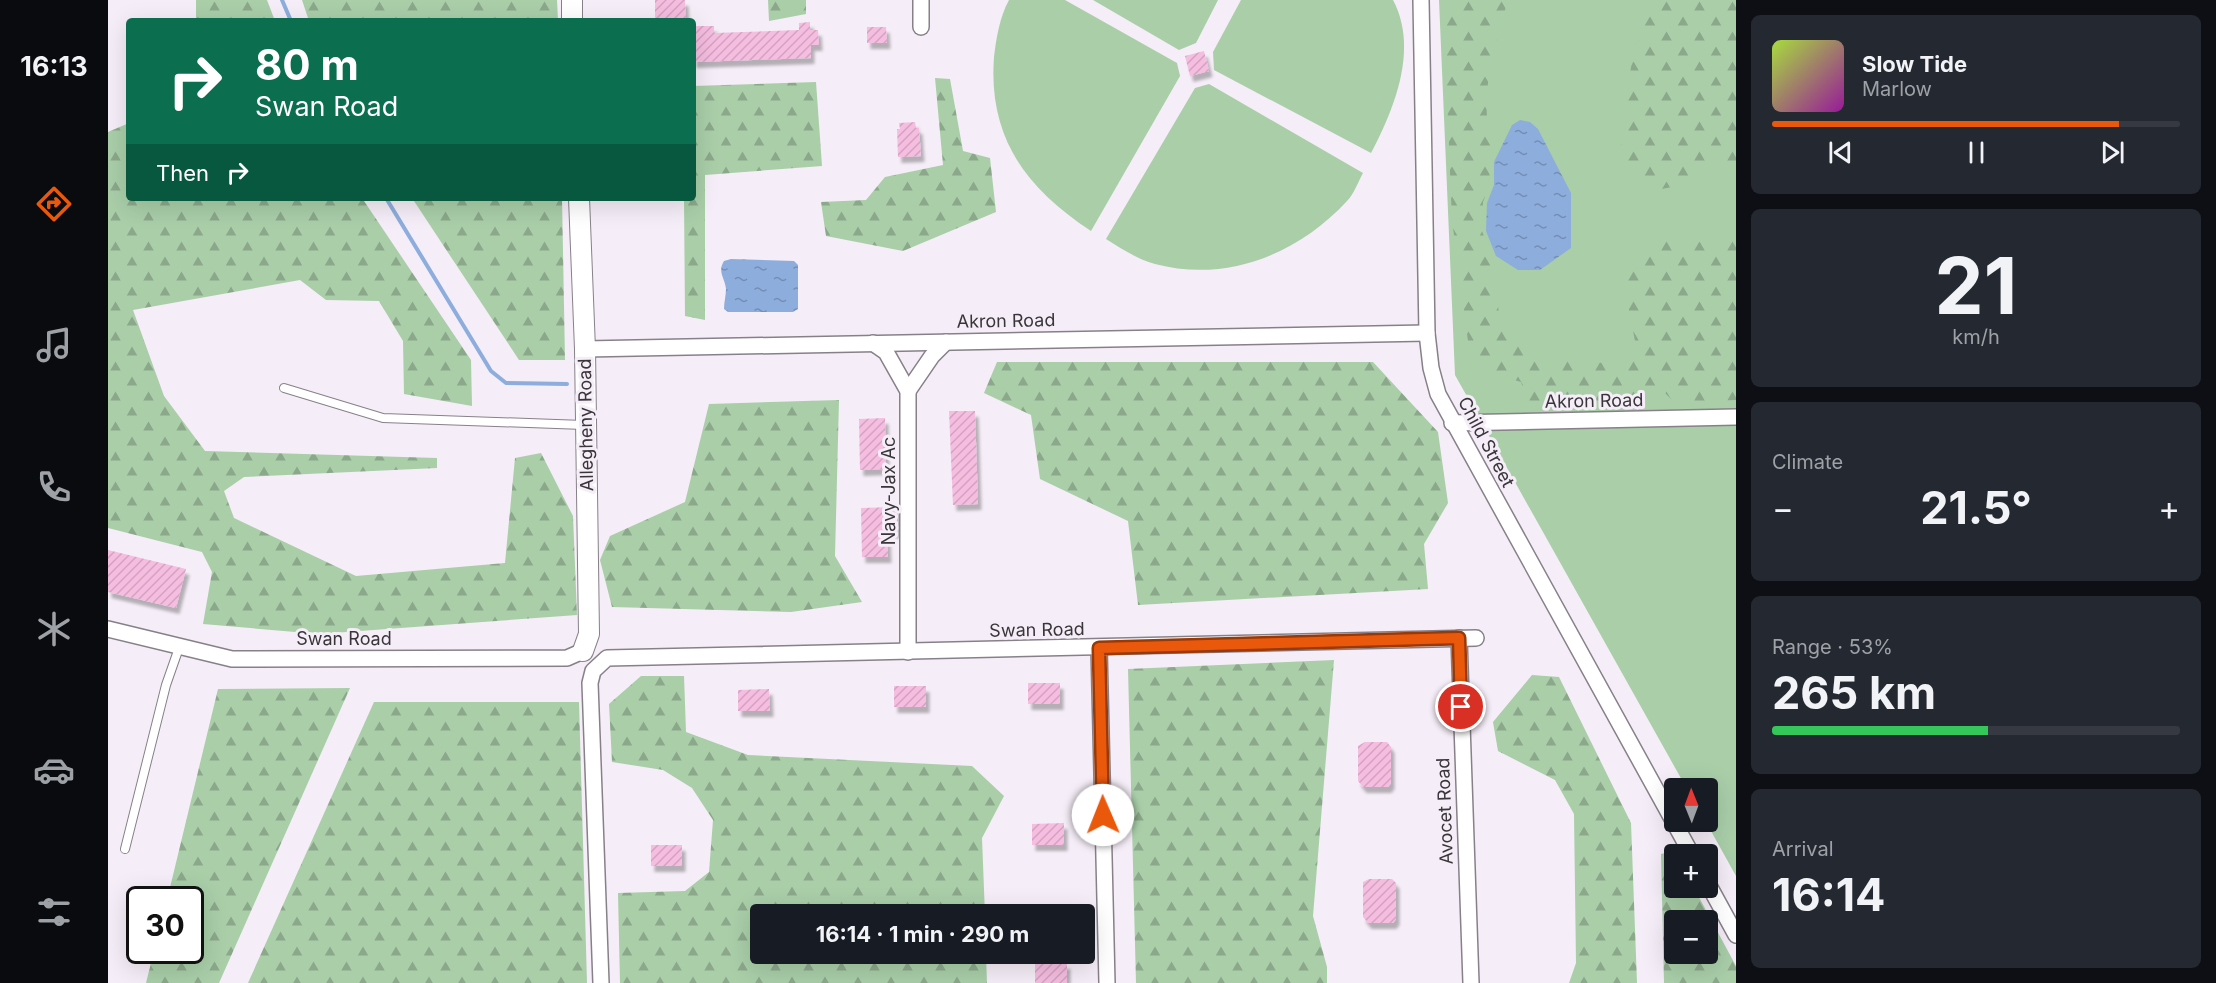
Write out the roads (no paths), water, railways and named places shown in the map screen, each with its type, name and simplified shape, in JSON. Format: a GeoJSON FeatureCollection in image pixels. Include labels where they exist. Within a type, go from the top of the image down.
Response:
{"type":"FeatureCollection","features":[{"type":"Feature","properties":{"kind":"street"},"geometry":{"type":"LineString","coordinates":[[572,0],[572,18]]}},
{"type":"Feature","properties":{"kind":"street"},"geometry":{"type":"LineString","coordinates":[[921,0],[921,27]]}},
{"type":"Feature","properties":{"kind":"street","name":"Child Street"},"geometry":{"type":"LineString","coordinates":[[1421,0],[1427,333],[1436,386],[1452,423],[1686,844]]}},
{"type":"Feature","properties":{"kind":"street","name":"Allegheny Road"},"geometry":{"type":"LineString","coordinates":[[579,201],[585,349],[588,634],[583,651]]}},
{"type":"Feature","properties":{"kind":"street","name":"Akron Road"},"geometry":{"type":"LineString","coordinates":[[585,349],[1427,333]]}},
{"type":"Feature","properties":{"kind":"street"},"geometry":{"type":"LineString","coordinates":[[908,391],[928,361],[946,342]]}},
{"type":"Feature","properties":{"kind":"street","name":"Navy-Jax Ac"},"geometry":{"type":"LineString","coordinates":[[873,343],[886,352],[908,391],[908,652]]}},
{"type":"Feature","properties":{"kind":"street","name":"Akron Road"},"geometry":{"type":"LineString","coordinates":[[1452,423],[1736,417]]}},
{"type":"Feature","properties":{"kind":"street","name":"Swan Road"},"geometry":{"type":"LineString","coordinates":[[108,629],[232,659],[567,658],[583,651]]}},
{"type":"Feature","properties":{"kind":"street","name":"Avocet Road"},"geometry":{"type":"LineString","coordinates":[[1459,638],[1471,983]]}},
{"type":"Feature","properties":{"kind":"street","name":"Swan Road"},"geometry":{"type":"LineString","coordinates":[[601,983],[590,683],[593,671],[607,658],[1476,638]]}},
{"type":"Feature","properties":{"kind":"street"},"geometry":{"type":"LineString","coordinates":[[1099,648],[1107,983]]}},
{"type":"Feature","properties":{"kind":"street"},"geometry":{"type":"LineString","coordinates":[[1716,898],[1736,935]]}},
{"type":"Feature","properties":{"kind":"lane"},"geometry":{"type":"LineString","coordinates":[[284,388],[383,418],[586,425]]}},
{"type":"Feature","properties":{"kind":"lane"},"geometry":{"type":"LineString","coordinates":[[125,849],[166,685],[180,645]]}},
{"type":"Feature","properties":{"kind":"water"},"geometry":{"type":"Polygon","coordinates":[[[1520,120],[1530,122],[1538,129],[1571,193],[1571,248],[1540,270],[1518,270],[1496,256],[1486,231],[1487,203],[1494,185],[1494,162],[1512,125],[1520,120]]]}},
{"type":"Feature","properties":{"kind":"water"},"geometry":{"type":"Polygon","coordinates":[[[731,259],[794,261],[798,265],[798,309],[793,312],[728,312],[724,309],[726,289],[721,268],[724,261],[731,259]]]}},
{"type":"Feature","properties":{"kind":"waterway"},"geometry":{"type":"LineString","coordinates":[[282,0],[290,18]]}},
{"type":"Feature","properties":{"kind":"waterway"},"geometry":{"type":"LineString","coordinates":[[388,201],[491,371],[506,383],[567,384]]}}]}
